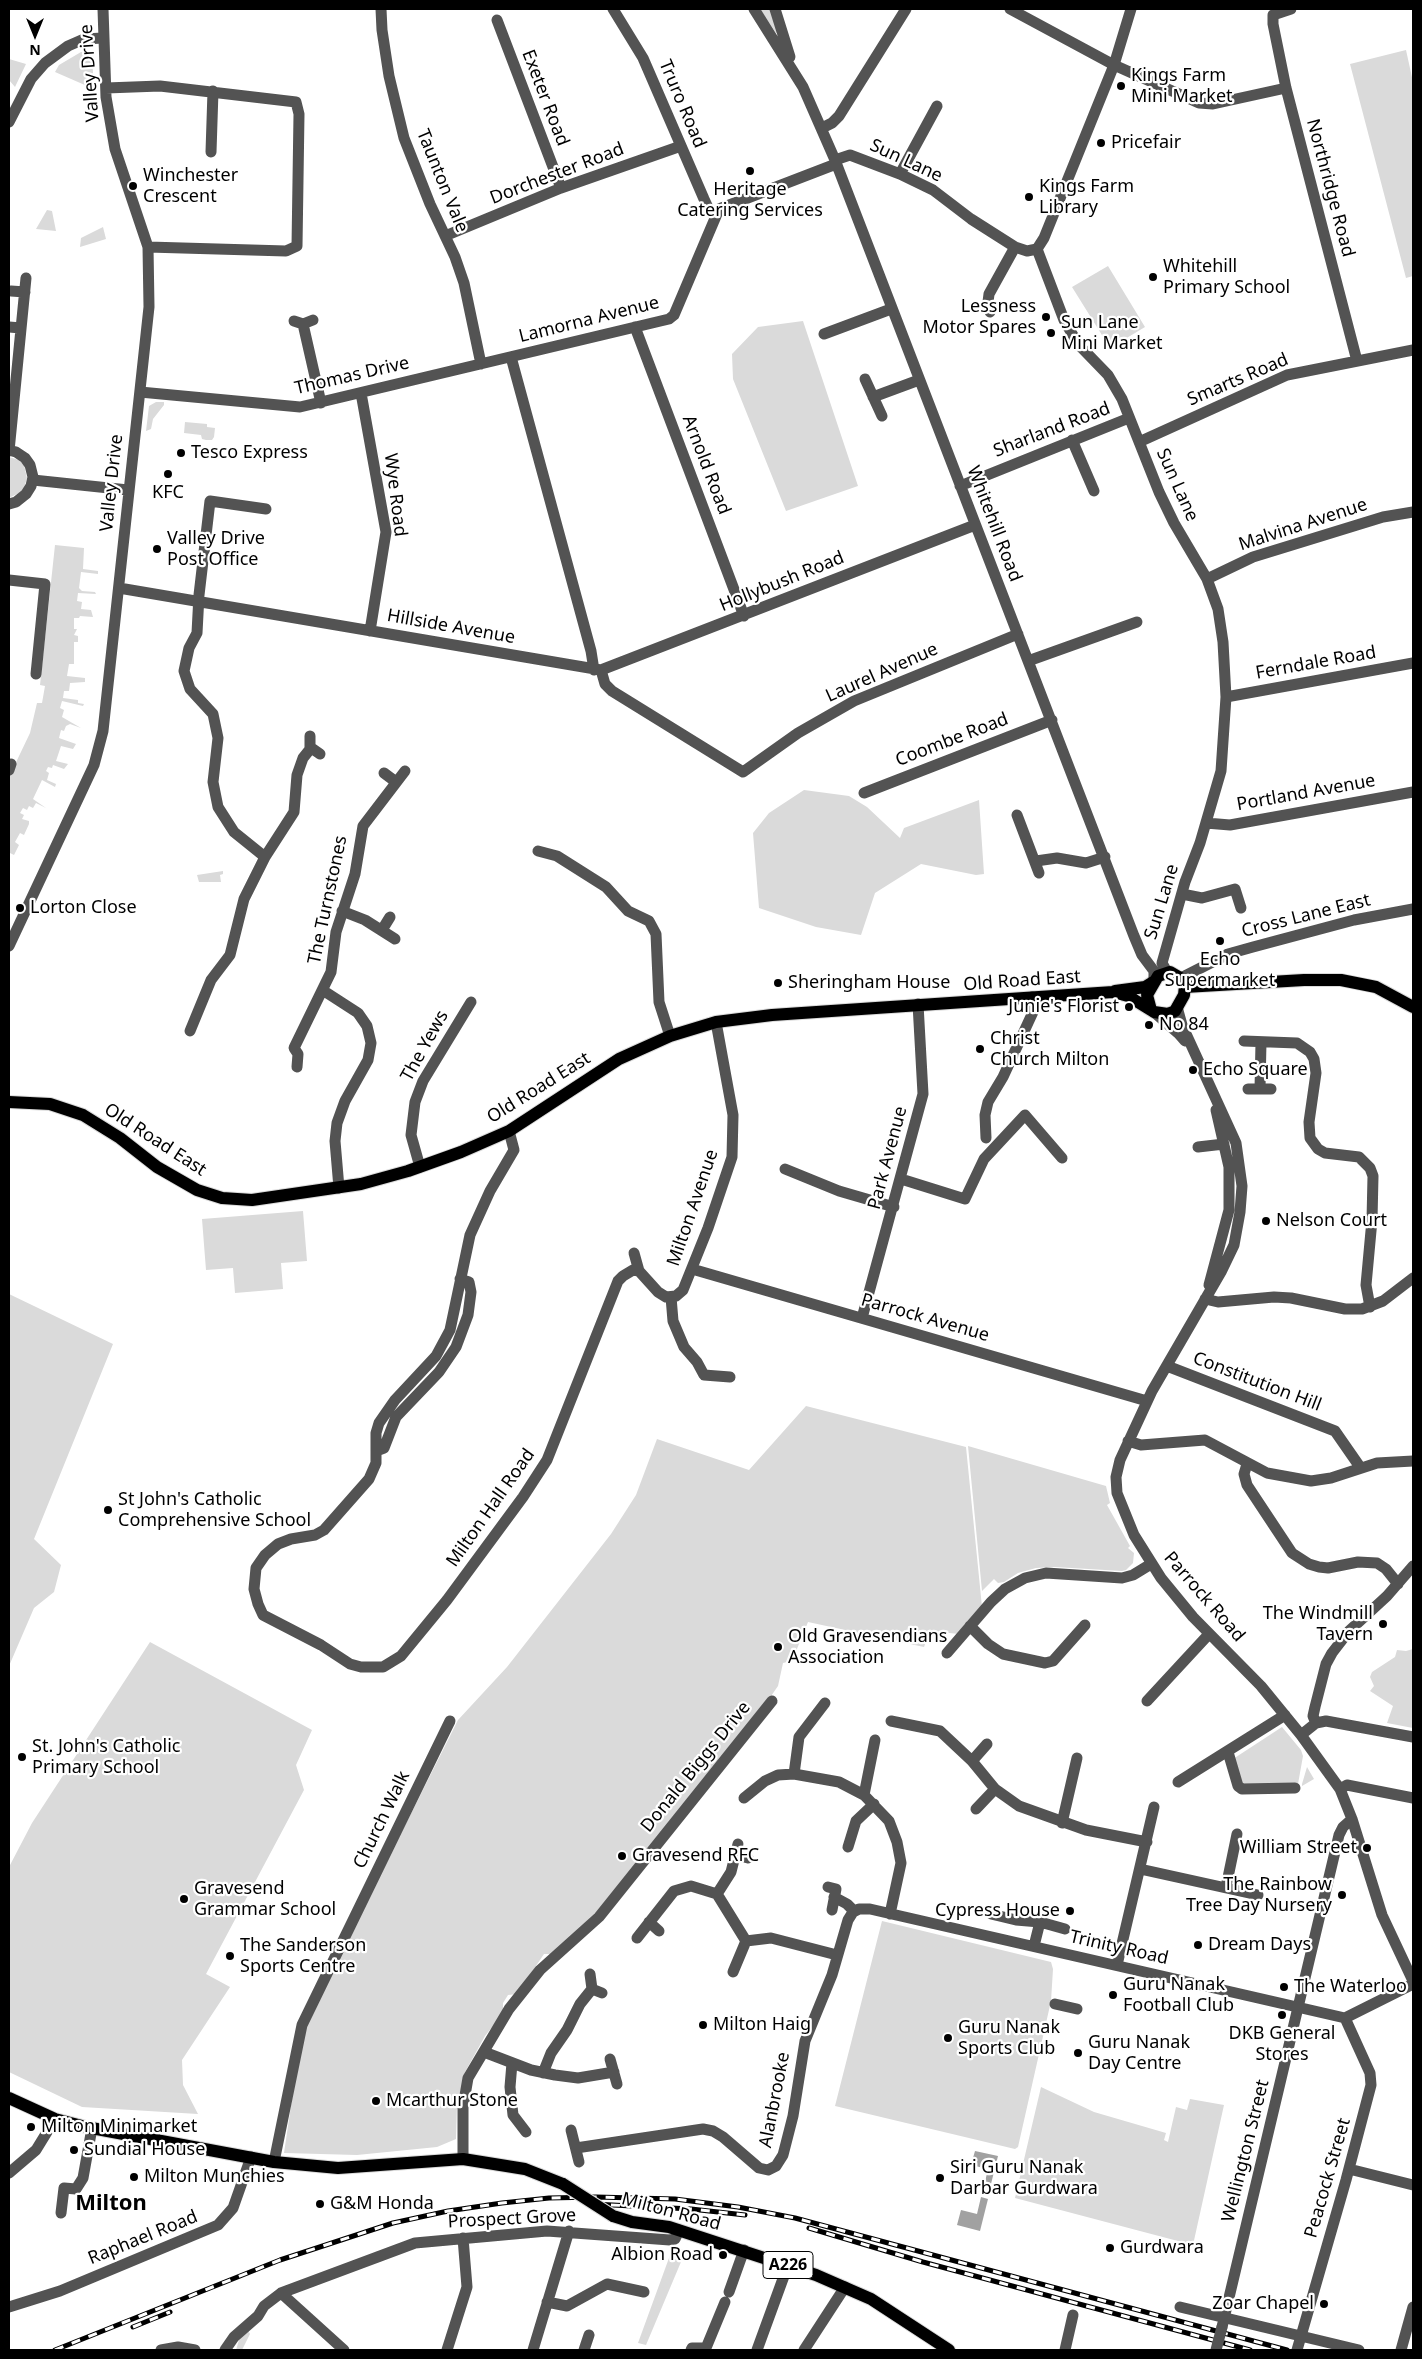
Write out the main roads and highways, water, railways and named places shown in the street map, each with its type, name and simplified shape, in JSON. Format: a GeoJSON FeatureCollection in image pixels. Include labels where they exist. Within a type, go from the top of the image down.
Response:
{"type":"FeatureCollection","features":[{"type":"Feature","properties":{"kind":"main road"},"geometry":{"type":"LineString","coordinates":[[1183,983],[1183,997],[1171,1014],[1153,1011],[1147,997],[1154,981],[1161,974],[1164,967],[1183,983],[1206,986],[1304,980],[1341,980],[1376,987],[1413,1007]]}},
{"type":"Feature","properties":{"kind":"main road","name":"Old Road East"},"geometry":{"type":"LineString","coordinates":[[9,1102],[50,1104],[83,1115],[120,1138],[157,1167],[198,1190],[222,1198],[252,1200],[340,1188],[420,1167],[509,1131],[619,1059],[670,1036],[716,1022],[772,1015],[1112,992],[1120,989],[1147,987],[1154,981]]}},
{"type":"Feature","properties":{"kind":"main road","name":"Old Road East"},"geometry":{"type":"LineString","coordinates":[[1112,992],[1128,996],[1153,1011]]}},
{"type":"Feature","properties":{"kind":"main road","name":"Milton Road"},"geometry":{"type":"LineString","coordinates":[[9,2098],[55,2119],[92,2128],[310,2167],[345,2167],[463,2159],[525,2169],[563,2184],[613,2216],[632,2222],[669,2227],[744,2250],[845,2287],[897,2314],[949,2350]]}},
{"type":"Feature","properties":{"kind":"railway"},"geometry":{"type":"LineString","coordinates":[[55,2350],[280,2260],[393,2223],[448,2211],[502,2203],[549,2198],[596,2197],[675,2199],[738,2207],[795,2218],[1287,2350]]}},
{"type":"Feature","properties":{"kind":"railway"},"geometry":{"type":"LineString","coordinates":[[593,2204],[691,2209],[745,2215]]}},
{"type":"Feature","properties":{"kind":"railway"},"geometry":{"type":"LineString","coordinates":[[809,2228],[923,2262],[1250,2350]]}},
{"type":"Feature","properties":{"kind":"railway"},"geometry":{"type":"LineString","coordinates":[[133,2327],[170,2312]]}},
{"type":"Feature","properties":{"kind":"place","name":"Kings Farm Mini Market"},"geometry":{"type":"Point","coordinates":[1121,86]}},
{"type":"Feature","properties":{"kind":"place","name":"Pricefair"},"geometry":{"type":"Point","coordinates":[1101,143]}},
{"type":"Feature","properties":{"kind":"place","name":"Heritage Catering Services"},"geometry":{"type":"Point","coordinates":[750,171]}},
{"type":"Feature","properties":{"kind":"place","name":"Winchester Crescent"},"geometry":{"type":"Point","coordinates":[133,186]}},
{"type":"Feature","properties":{"kind":"place","name":"Kings Farm Library"},"geometry":{"type":"Point","coordinates":[1029,197]}},
{"type":"Feature","properties":{"kind":"place","name":"Whitehill Primary School"},"geometry":{"type":"Point","coordinates":[1153,277]}},
{"type":"Feature","properties":{"kind":"place","name":"Lessness Motor Spares"},"geometry":{"type":"Point","coordinates":[1046,317]}},
{"type":"Feature","properties":{"kind":"place","name":"Sun Lane Mini Market"},"geometry":{"type":"Point","coordinates":[1051,333]}},
{"type":"Feature","properties":{"kind":"place","name":"Tesco Express"},"geometry":{"type":"Point","coordinates":[181,453]}},
{"type":"Feature","properties":{"kind":"place","name":"KFC"},"geometry":{"type":"Point","coordinates":[168,474]}},
{"type":"Feature","properties":{"kind":"place","name":"Valley Drive Post Office"},"geometry":{"type":"Point","coordinates":[157,549]}},
{"type":"Feature","properties":{"kind":"place","name":"Lorton Close"},"geometry":{"type":"Point","coordinates":[20,908]}},
{"type":"Feature","properties":{"kind":"place","name":"Echo Supermarket"},"geometry":{"type":"Point","coordinates":[1220,941]}},
{"type":"Feature","properties":{"kind":"place","name":"Sheringham House"},"geometry":{"type":"Point","coordinates":[778,983]}},
{"type":"Feature","properties":{"kind":"place","name":"Junie's Florist"},"geometry":{"type":"Point","coordinates":[1129,1007]}},
{"type":"Feature","properties":{"kind":"place","name":"No 84"},"geometry":{"type":"Point","coordinates":[1149,1025]}},
{"type":"Feature","properties":{"kind":"place","name":"Christ Church Milton"},"geometry":{"type":"Point","coordinates":[980,1049]}},
{"type":"Feature","properties":{"kind":"place","name":"Echo Square"},"geometry":{"type":"Point","coordinates":[1193,1070]}},
{"type":"Feature","properties":{"kind":"place","name":"Nelson Court"},"geometry":{"type":"Point","coordinates":[1266,1221]}},
{"type":"Feature","properties":{"kind":"place","name":"St John's Catholic Comprehensive School"},"geometry":{"type":"Point","coordinates":[108,1510]}},
{"type":"Feature","properties":{"kind":"place","name":"The Windmill Tavern"},"geometry":{"type":"Point","coordinates":[1383,1624]}},
{"type":"Feature","properties":{"kind":"place","name":"Old Gravesendians Association"},"geometry":{"type":"Point","coordinates":[778,1647]}},
{"type":"Feature","properties":{"kind":"place","name":"St. John's Catholic Primary School"},"geometry":{"type":"Point","coordinates":[22,1757]}},
{"type":"Feature","properties":{"kind":"place","name":"William Street"},"geometry":{"type":"Point","coordinates":[1367,1848]}},
{"type":"Feature","properties":{"kind":"place","name":"Gravesend RFC"},"geometry":{"type":"Point","coordinates":[622,1856]}},
{"type":"Feature","properties":{"kind":"place","name":"The Rainbow Tree Day Nursery"},"geometry":{"type":"Point","coordinates":[1342,1895]}},
{"type":"Feature","properties":{"kind":"place","name":"Gravesend Grammar School"},"geometry":{"type":"Point","coordinates":[184,1899]}},
{"type":"Feature","properties":{"kind":"place","name":"Cypress House"},"geometry":{"type":"Point","coordinates":[1070,1911]}},
{"type":"Feature","properties":{"kind":"place","name":"Dream Days"},"geometry":{"type":"Point","coordinates":[1198,1945]}},
{"type":"Feature","properties":{"kind":"place","name":"The Sanderson Sports Centre"},"geometry":{"type":"Point","coordinates":[230,1956]}},
{"type":"Feature","properties":{"kind":"place","name":"The Waterloo"},"geometry":{"type":"Point","coordinates":[1284,1987]}},
{"type":"Feature","properties":{"kind":"place","name":"Guru Nanak Football Club"},"geometry":{"type":"Point","coordinates":[1113,1995]}},
{"type":"Feature","properties":{"kind":"place","name":"DKB General Stores"},"geometry":{"type":"Point","coordinates":[1282,2015]}},
{"type":"Feature","properties":{"kind":"place","name":"Milton Haig"},"geometry":{"type":"Point","coordinates":[703,2025]}},
{"type":"Feature","properties":{"kind":"place","name":"Guru Nanak Sports Club"},"geometry":{"type":"Point","coordinates":[948,2038]}},
{"type":"Feature","properties":{"kind":"place","name":"Guru Nanak Day Centre"},"geometry":{"type":"Point","coordinates":[1078,2053]}},
{"type":"Feature","properties":{"kind":"place","name":"Mcarthur Stone"},"geometry":{"type":"Point","coordinates":[376,2101]}},
{"type":"Feature","properties":{"kind":"place","name":"Milton Minimarket"},"geometry":{"type":"Point","coordinates":[31,2127]}},
{"type":"Feature","properties":{"kind":"place","name":"Sundial House"},"geometry":{"type":"Point","coordinates":[74,2150]}},
{"type":"Feature","properties":{"kind":"place","name":"Milton Munchies"},"geometry":{"type":"Point","coordinates":[134,2177]}},
{"type":"Feature","properties":{"kind":"place","name":"Siri Guru Nanak Darbar Gurdwara"},"geometry":{"type":"Point","coordinates":[940,2178]}},
{"type":"Feature","properties":{"kind":"place","name":"G&M Honda"},"geometry":{"type":"Point","coordinates":[320,2204]}},
{"type":"Feature","properties":{"kind":"place","name":"Gurdwara"},"geometry":{"type":"Point","coordinates":[1110,2248]}},
{"type":"Feature","properties":{"kind":"place","name":"Albion Road"},"geometry":{"type":"Point","coordinates":[723,2255]}},
{"type":"Feature","properties":{"kind":"place","name":"Zoar Chapel"},"geometry":{"type":"Point","coordinates":[1324,2304]}},
{"type":"Feature","properties":{"kind":"district","name":"Milton"},"geometry":{"type":"Point","coordinates":[111,2204]}}]}
